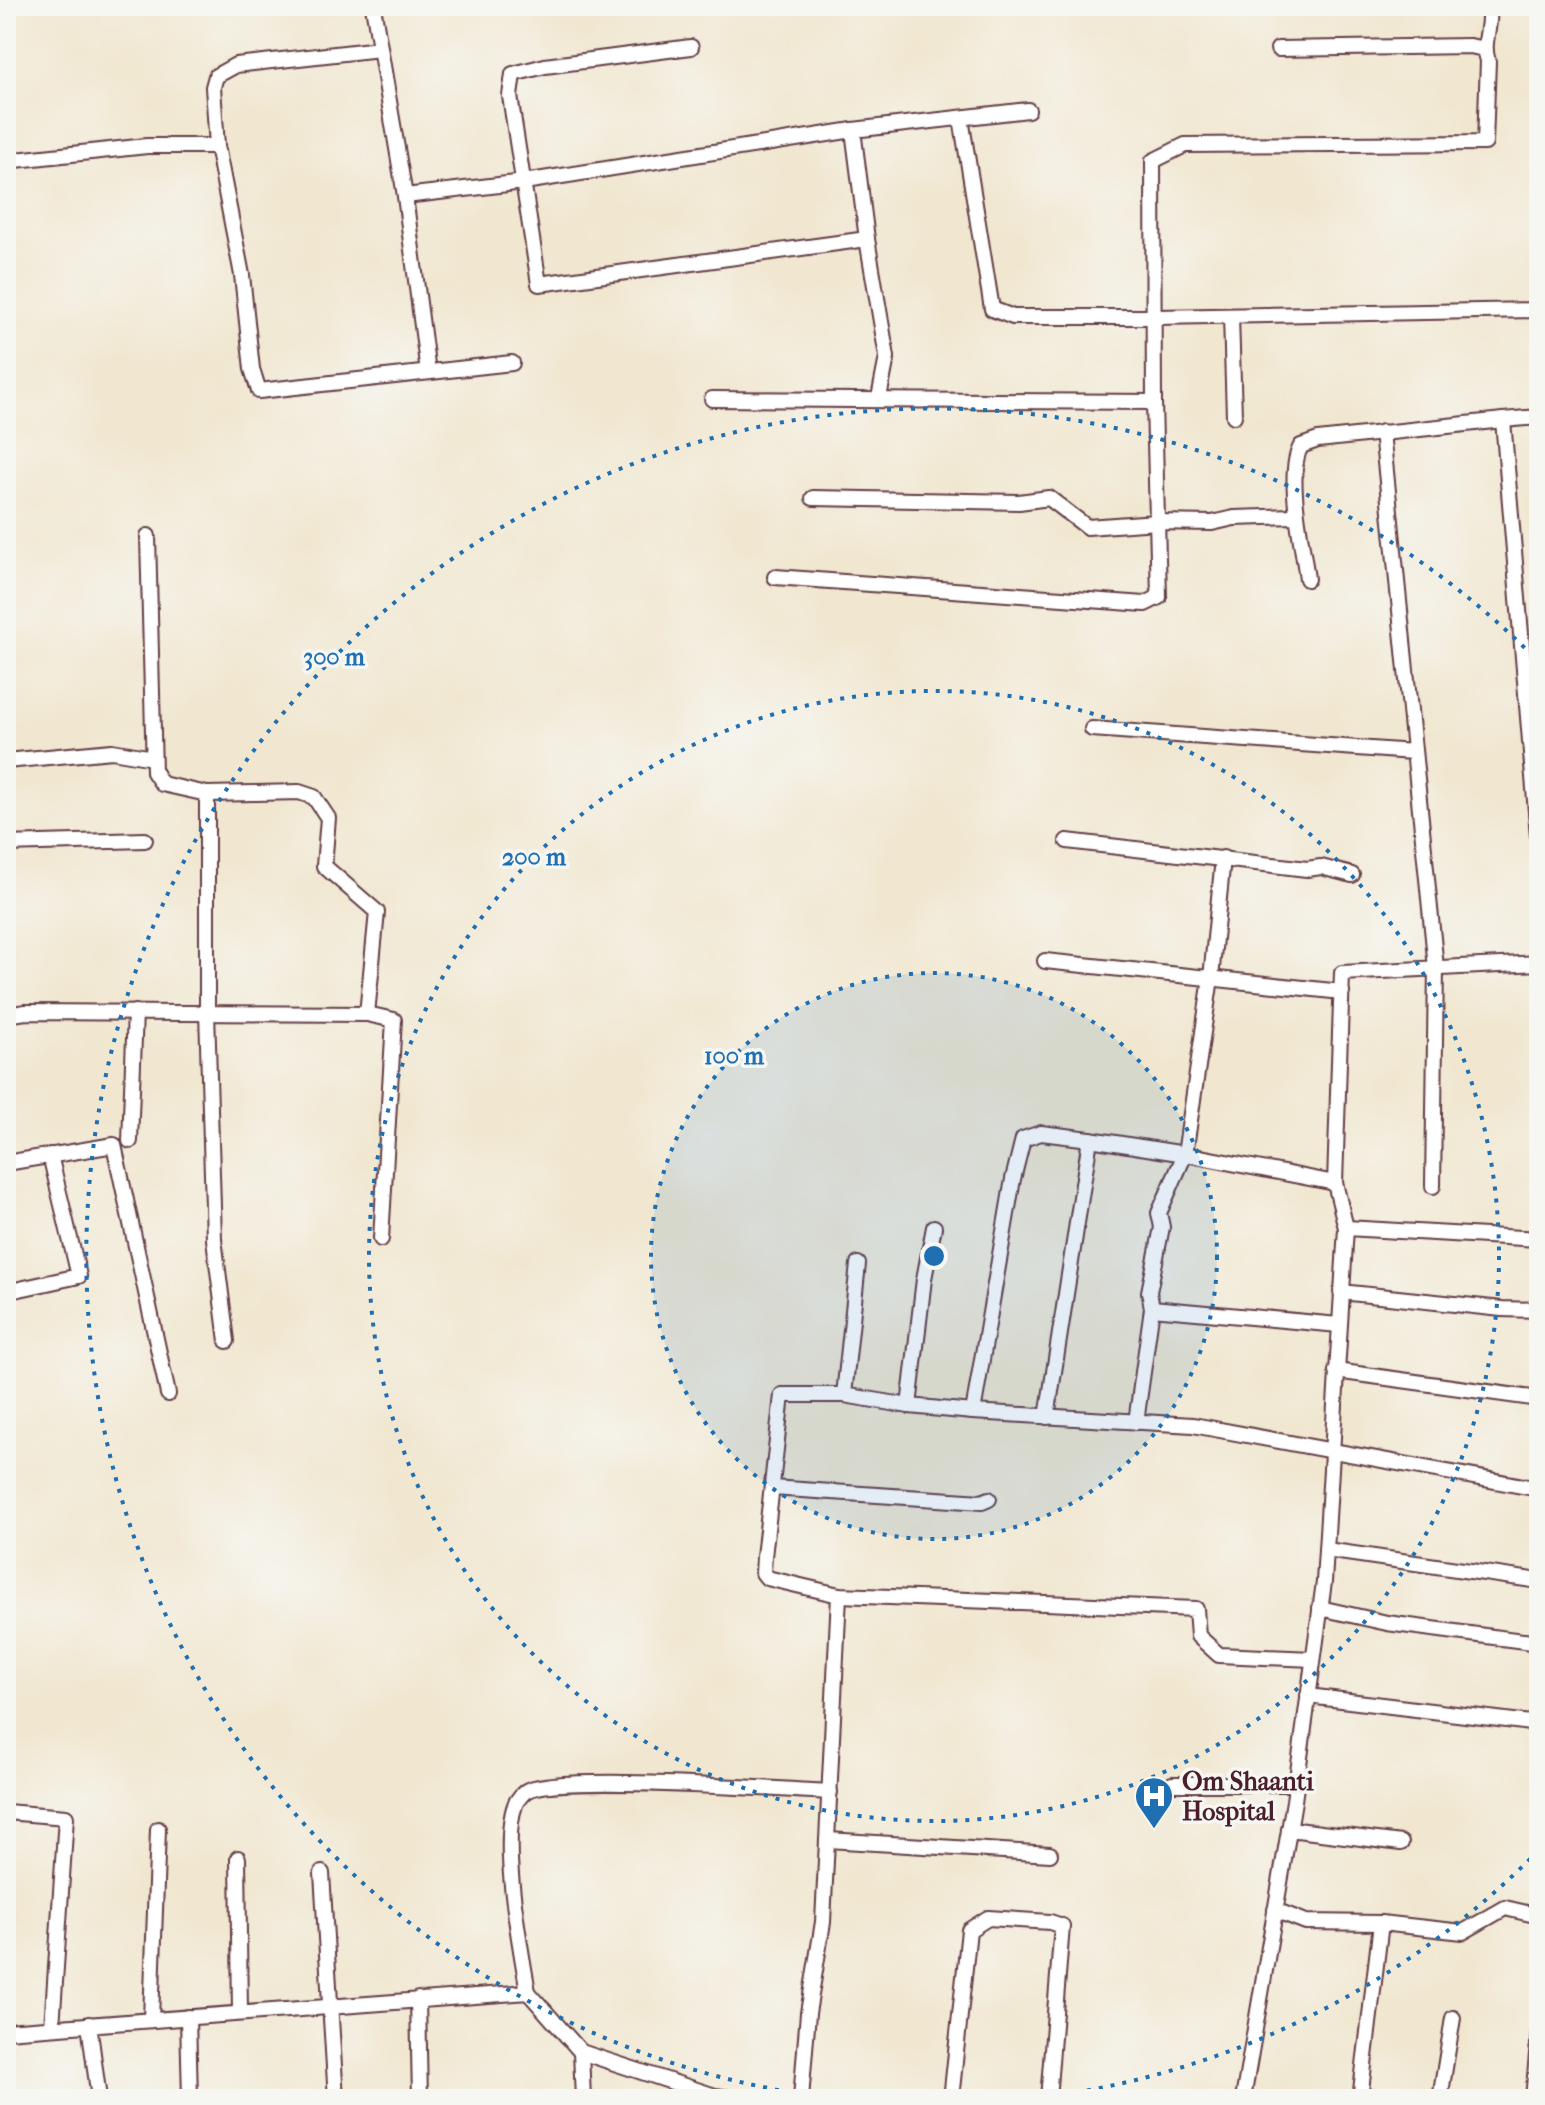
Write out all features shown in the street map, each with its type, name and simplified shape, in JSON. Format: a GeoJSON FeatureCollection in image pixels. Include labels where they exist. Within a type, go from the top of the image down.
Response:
{"type":"FeatureCollection","features":[{"type":"Feature","properties":{"kind":"street"},"geometry":{"type":"LineString","coordinates":[[373,6],[405,196],[428,372]]}},
{"type":"Feature","properties":{"kind":"street"},"geometry":{"type":"LineString","coordinates":[[775,577],[1145,604],[1159,597],[1153,161],[1185,145],[1485,143],[1488,61],[1484,49],[1490,15],[1488,6]]}},
{"type":"Feature","properties":{"kind":"street"},"geometry":{"type":"LineString","coordinates":[[1278,49],[1470,46],[1484,49]]}},
{"type":"Feature","properties":{"kind":"street"},"geometry":{"type":"LineString","coordinates":[[691,47],[545,66],[513,74],[510,96],[539,284],[867,239]]}},
{"type":"Feature","properties":{"kind":"street"},"geometry":{"type":"LineString","coordinates":[[380,49],[236,65],[216,76],[213,87],[217,146],[242,275],[252,369],[259,391],[512,363]]}},
{"type":"Feature","properties":{"kind":"street"},"geometry":{"type":"LineString","coordinates":[[405,196],[524,182],[853,130],[1028,110]]}},
{"type":"Feature","properties":{"kind":"street"},"geometry":{"type":"LineString","coordinates":[[961,118],[992,309],[1013,317],[1539,310]]}},
{"type":"Feature","properties":{"kind":"street"},"geometry":{"type":"LineString","coordinates":[[853,130],[887,357],[879,398]]}},
{"type":"Feature","properties":{"kind":"street"},"geometry":{"type":"LineString","coordinates":[[6,161],[147,146],[217,146]]}},
{"type":"Feature","properties":{"kind":"street"},"geometry":{"type":"LineString","coordinates":[[1231,316],[1234,416]]}},
{"type":"Feature","properties":{"kind":"street"},"geometry":{"type":"LineString","coordinates":[[6,354],[8,385]]}},
{"type":"Feature","properties":{"kind":"street"},"geometry":{"type":"LineString","coordinates":[[712,399],[1154,402]]}},
{"type":"Feature","properties":{"kind":"street"},"geometry":{"type":"LineString","coordinates":[[1307,579],[1301,530],[1295,516],[1296,462],[1301,446],[1318,440],[1382,432],[1539,417]]}},
{"type":"Feature","properties":{"kind":"street"},"geometry":{"type":"LineString","coordinates":[[1503,420],[1539,848]]}},
{"type":"Feature","properties":{"kind":"street"},"geometry":{"type":"LineString","coordinates":[[1382,432],[1436,968],[1433,1186]]}},
{"type":"Feature","properties":{"kind":"street"},"geometry":{"type":"LineString","coordinates":[[813,498],[1019,502],[1049,498],[1087,527],[1157,522],[1212,523],[1234,518],[1295,516]]}},
{"type":"Feature","properties":{"kind":"street"},"geometry":{"type":"LineString","coordinates":[[148,536],[154,772],[162,784],[207,794],[299,792],[314,797],[328,818],[324,866],[377,912],[367,1014]]}},
{"type":"Feature","properties":{"kind":"street"},"geometry":{"type":"LineString","coordinates":[[1092,729],[1413,752]]}},
{"type":"Feature","properties":{"kind":"street"},"geometry":{"type":"LineString","coordinates":[[6,761],[112,751],[153,758]]}},
{"type":"Feature","properties":{"kind":"street"},"geometry":{"type":"LineString","coordinates":[[207,794],[207,1012],[214,1239],[227,1341]]}},
{"type":"Feature","properties":{"kind":"street"},"geometry":{"type":"LineString","coordinates":[[6,844],[145,840]]}},
{"type":"Feature","properties":{"kind":"street"},"geometry":{"type":"LineString","coordinates":[[1067,841],[1307,869],[1321,867],[1352,875]]}},
{"type":"Feature","properties":{"kind":"street"},"geometry":{"type":"LineString","coordinates":[[1136,1422],[1152,1308],[1149,1292],[1162,1227],[1159,1213],[1185,1154],[1211,978],[1223,858]]}},
{"type":"Feature","properties":{"kind":"street"},"geometry":{"type":"LineString","coordinates":[[1045,961],[1342,992]]}},
{"type":"Feature","properties":{"kind":"street"},"geometry":{"type":"LineString","coordinates":[[1245,2098],[1296,1784],[1326,1550],[1346,1228],[1335,1183],[1342,973],[1539,963]]}},
{"type":"Feature","properties":{"kind":"street"},"geometry":{"type":"LineString","coordinates":[[6,1015],[26,1012],[367,1014],[394,1020],[381,1239]]}},
{"type":"Feature","properties":{"kind":"street"},"geometry":{"type":"LineString","coordinates":[[130,1141],[135,1012]]}},
{"type":"Feature","properties":{"kind":"street"},"geometry":{"type":"LineString","coordinates":[[973,1412],[1013,1179],[1023,1139],[1041,1133],[1090,1139],[1335,1183]]}},
{"type":"Feature","properties":{"kind":"street"},"geometry":{"type":"LineString","coordinates":[[1047,1417],[1090,1139]]}},
{"type":"Feature","properties":{"kind":"street"},"geometry":{"type":"LineString","coordinates":[[6,1163],[114,1145],[168,1394]]}},
{"type":"Feature","properties":{"kind":"street"},"geometry":{"type":"LineString","coordinates":[[6,1292],[79,1276],[50,1155]]}},
{"type":"Feature","properties":{"kind":"street"},"geometry":{"type":"LineString","coordinates":[[909,1406],[922,1294],[934,1227]]}},
{"type":"Feature","properties":{"kind":"street"},"geometry":{"type":"LineString","coordinates":[[1346,1228],[1539,1239]]}},
{"type":"Feature","properties":{"kind":"street"},"geometry":{"type":"LineString","coordinates":[[844,1395],[858,1264]]}},
{"type":"Feature","properties":{"kind":"street"},"geometry":{"type":"LineString","coordinates":[[1341,1292],[1539,1310]]}},
{"type":"Feature","properties":{"kind":"street"},"geometry":{"type":"LineString","coordinates":[[1152,1308],[1339,1325]]}},
{"type":"Feature","properties":{"kind":"street"},"geometry":{"type":"LineString","coordinates":[[1336,1371],[1539,1399]]}},
{"type":"Feature","properties":{"kind":"street"},"geometry":{"type":"LineString","coordinates":[[1313,1659],[1219,1655],[1198,1636],[1196,1609],[839,1595],[767,1578],[763,1573],[782,1395],[844,1395],[909,1406],[973,1412],[1193,1425],[1539,1489]]}},
{"type":"Feature","properties":{"kind":"street"},"geometry":{"type":"LineString","coordinates":[[772,1488],[982,1502],[989,1499]]}},
{"type":"Feature","properties":{"kind":"street"},"geometry":{"type":"LineString","coordinates":[[1326,1550],[1539,1581]]}},
{"type":"Feature","properties":{"kind":"street"},"geometry":{"type":"LineString","coordinates":[[801,2099],[808,2013],[823,1922],[839,1595]]}},
{"type":"Feature","properties":{"kind":"street"},"geometry":{"type":"LineString","coordinates":[[1320,1608],[1387,1623],[1539,1643]]}},
{"type":"Feature","properties":{"kind":"street"},"geometry":{"type":"LineString","coordinates":[[1308,1696],[1539,1724]]}},
{"type":"Feature","properties":{"kind":"street"},"geometry":{"type":"LineString","coordinates":[[736,2099],[715,2096],[581,2052],[528,1992],[516,1921],[510,1839],[515,1803],[527,1790],[577,1782],[830,1792]]}},
{"type":"Feature","properties":{"kind":"street"},"geometry":{"type":"LineString","coordinates":[[1172,1784],[1296,1784]]}},
{"type":"Feature","properties":{"kind":"street"},"geometry":{"type":"LineString","coordinates":[[6,1812],[66,1817],[52,2027]]}},
{"type":"Feature","properties":{"kind":"street"},"geometry":{"type":"LineString","coordinates":[[151,2019],[158,1829]]}},
{"type":"Feature","properties":{"kind":"street"},"geometry":{"type":"LineString","coordinates":[[1289,1829],[1401,1843]]}},
{"type":"Feature","properties":{"kind":"street"},"geometry":{"type":"LineString","coordinates":[[828,1840],[1050,1854]]}},
{"type":"Feature","properties":{"kind":"street"},"geometry":{"type":"LineString","coordinates":[[238,1858],[240,2012]]}},
{"type":"Feature","properties":{"kind":"street"},"geometry":{"type":"LineString","coordinates":[[322,1873],[336,2099]]}},
{"type":"Feature","properties":{"kind":"street"},"geometry":{"type":"LineString","coordinates":[[1275,1910],[1306,1922],[1381,1923],[1463,1932],[1505,1908],[1539,1916]]}},
{"type":"Feature","properties":{"kind":"street"},"geometry":{"type":"LineString","coordinates":[[951,2099],[969,1930],[988,1918],[1050,1922],[1062,1926],[1048,2099]]}},
{"type":"Feature","properties":{"kind":"street"},"geometry":{"type":"LineString","coordinates":[[1360,2099],[1381,1923]]}},
{"type":"Feature","properties":{"kind":"street"},"geometry":{"type":"LineString","coordinates":[[6,2031],[528,1992]]}},
{"type":"Feature","properties":{"kind":"street"},"geometry":{"type":"LineString","coordinates":[[418,1999],[420,2099]]}},
{"type":"Feature","properties":{"kind":"street"},"geometry":{"type":"LineString","coordinates":[[188,2017],[190,2099]]}},
{"type":"Feature","properties":{"kind":"street"},"geometry":{"type":"LineString","coordinates":[[1440,2099],[1453,2018]]}},
{"type":"Feature","properties":{"kind":"street"},"geometry":{"type":"LineString","coordinates":[[89,2024],[99,2099]]}},
{"type":"Feature","properties":{"kind":"street"},"geometry":{"type":"LineString","coordinates":[[1533,2099],[1539,2031]]}},
{"type":"Feature","properties":{"kind":"street"},"geometry":{"type":"LineString","coordinates":[[581,2052],[583,2099]]}},
{"type":"Feature","properties":{"kind":"place","name":"Om Shaanti Hospital"},"geometry":{"type":"Point","coordinates":[1154,1830]}}]}
